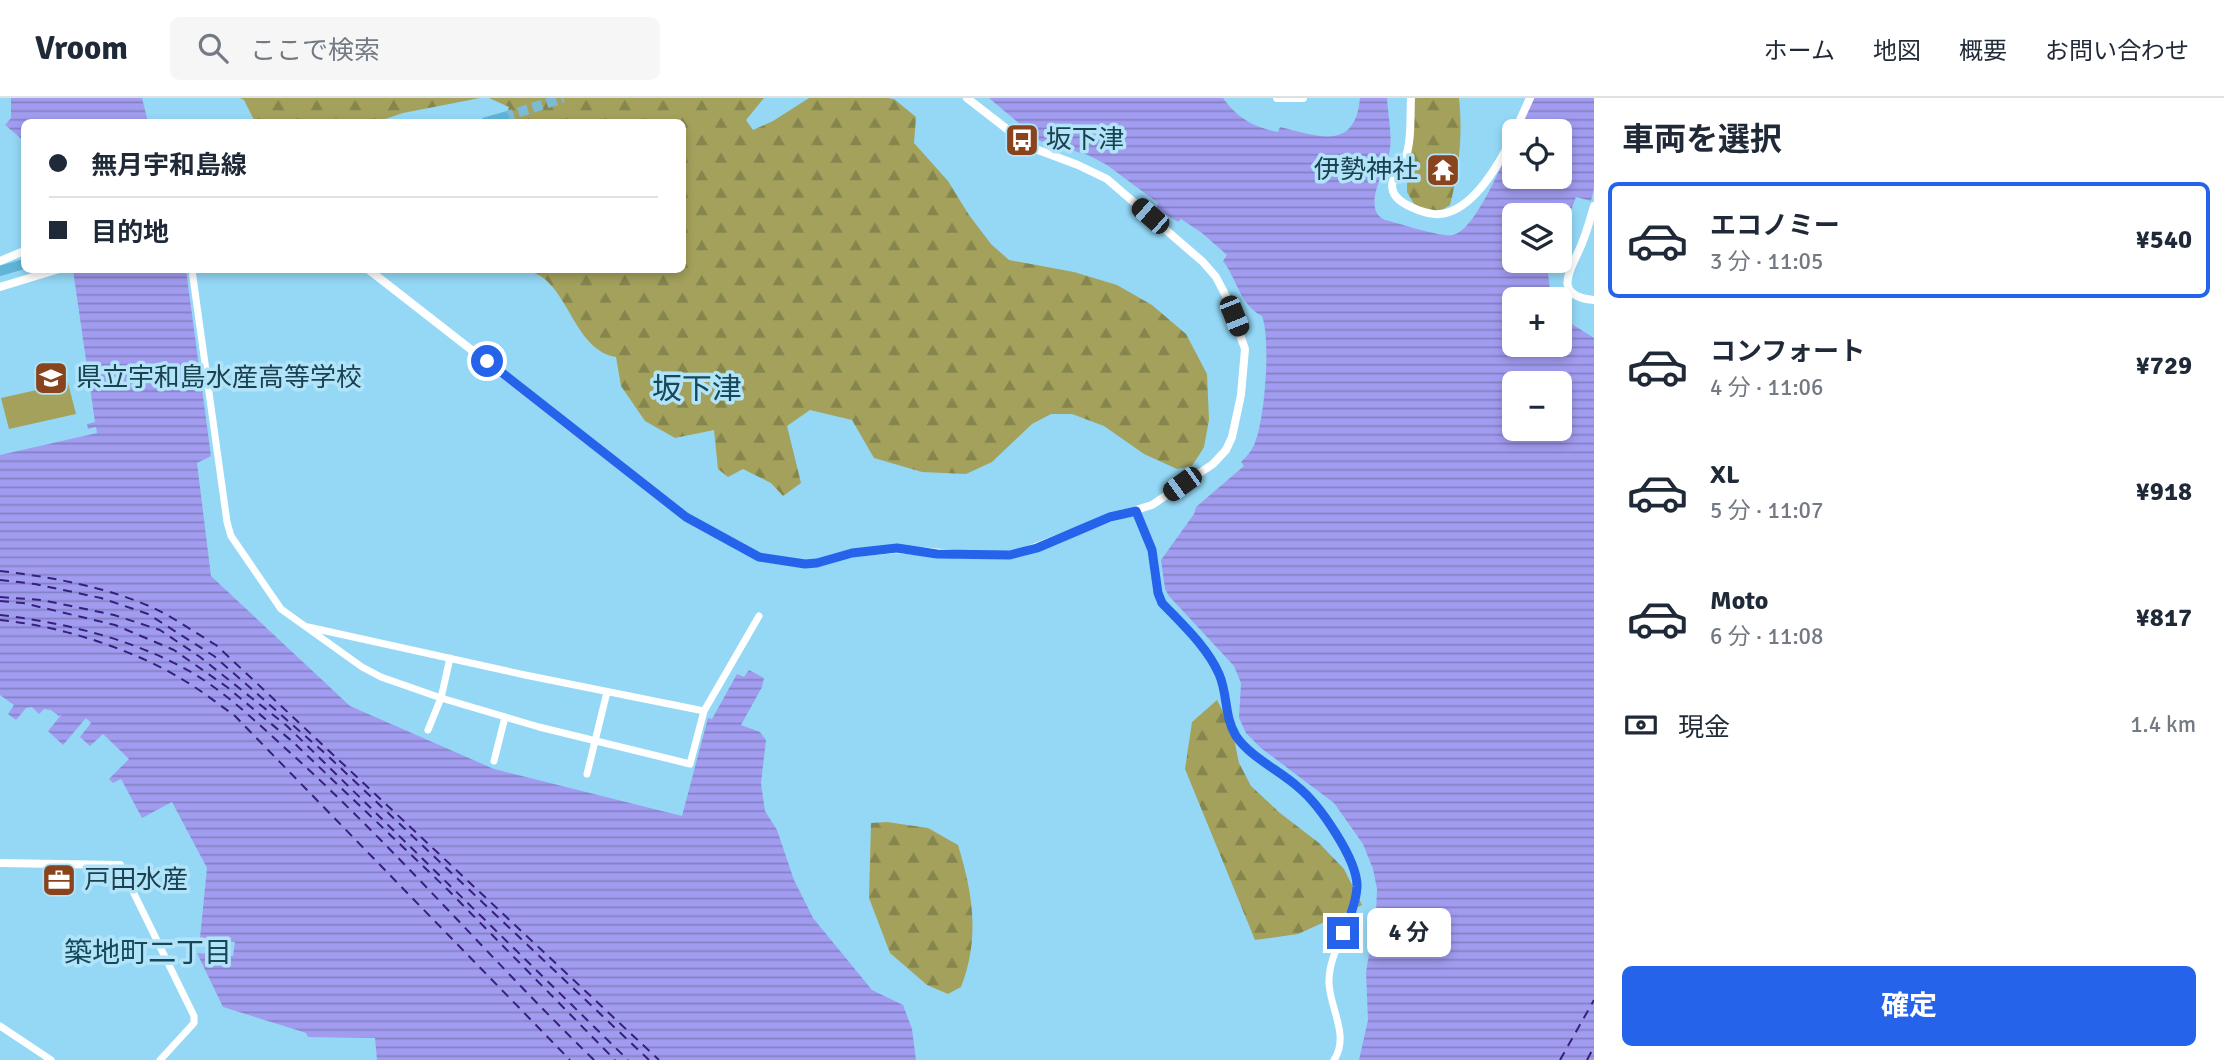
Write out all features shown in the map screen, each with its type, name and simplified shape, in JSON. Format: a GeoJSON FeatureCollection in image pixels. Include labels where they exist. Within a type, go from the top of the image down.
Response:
{"type":"FeatureCollection","features":[{"type":"Feature","properties":{"kind":"highway"},"geometry":{"type":"LineString","coordinates":[[498,119],[504,117]]}},
{"type":"Feature","properties":{"kind":"highway"},"geometry":{"type":"LineString","coordinates":[[0,271],[21,265]]}},
{"type":"Feature","properties":{"kind":"main road"},"geometry":{"type":"LineString","coordinates":[[373,273],[686,517],[759,557],[805,564],[852,553],[897,548],[937,554],[1010,555],[1037,548],[1110,517],[1153,505],[1213,464],[1226,450],[1231,438],[1241,395],[1245,349],[1227,298],[1216,276],[1203,262],[1107,179],[1030,147],[967,98]]}},
{"type":"Feature","properties":{"kind":"main road"},"geometry":{"type":"LineString","coordinates":[[1277,98],[1303,98]]}},
{"type":"Feature","properties":{"kind":"main road"},"geometry":{"type":"LineString","coordinates":[[1411,98],[1408,149],[1403,165],[1393,178],[1392,189],[1397,198],[1426,212],[1439,214],[1451,211],[1475,195],[1502,158]]}},
{"type":"Feature","properties":{"kind":"main road"},"geometry":{"type":"LineString","coordinates":[[1521,119],[1530,98]]}},
{"type":"Feature","properties":{"kind":"main road"},"geometry":{"type":"LineString","coordinates":[[1594,206],[1567,275],[1568,289],[1574,295],[1594,300]]}},
{"type":"Feature","properties":{"kind":"main road"},"geometry":{"type":"LineString","coordinates":[[0,261],[21,252]]}},
{"type":"Feature","properties":{"kind":"main road"},"geometry":{"type":"LineString","coordinates":[[0,287],[46,273]]}},
{"type":"Feature","properties":{"kind":"main road"},"geometry":{"type":"LineString","coordinates":[[0,863],[120,865]]}},
{"type":"Feature","properties":{"kind":"street"},"geometry":{"type":"LineString","coordinates":[[192,273],[230,536],[274,601],[301,625],[362,667],[381,677],[441,698],[505,717],[690,764],[704,711],[759,616]]}},
{"type":"Feature","properties":{"kind":"street"},"geometry":{"type":"LineString","coordinates":[[1136,511],[1152,550],[1162,603],[1211,659],[1220,676],[1229,721],[1236,736],[1300,788],[1316,806],[1341,844],[1355,873],[1355,901],[1329,974],[1330,993],[1340,1035],[1340,1045],[1334,1060]]}},
{"type":"Feature","properties":{"kind":"street"},"geometry":{"type":"LineString","coordinates":[[301,625],[704,711]]}},
{"type":"Feature","properties":{"kind":"street"},"geometry":{"type":"LineString","coordinates":[[428,730],[441,698],[450,658]]}},
{"type":"Feature","properties":{"kind":"street"},"geometry":{"type":"LineString","coordinates":[[587,774],[607,692]]}},
{"type":"Feature","properties":{"kind":"street"},"geometry":{"type":"LineString","coordinates":[[494,761],[505,717]]}},
{"type":"Feature","properties":{"kind":"street"},"geometry":{"type":"LineString","coordinates":[[120,865],[194,1016],[194,1023],[160,1060]]}},
{"type":"Feature","properties":{"kind":"street"},"geometry":{"type":"LineString","coordinates":[[0,1026],[51,1060]]}},
{"type":"Feature","properties":{"kind":"green space"},"geometry":{"type":"Polygon","coordinates":[[[240,98],[480,98],[385,119],[254,119],[244,100],[240,98]]]}},
{"type":"Feature","properties":{"kind":"green space"},"geometry":{"type":"Polygon","coordinates":[[[489,98],[764,98],[746,120],[753,130],[773,121],[809,98],[894,99],[916,117],[914,143],[948,181],[991,244],[1009,260],[1074,272],[1117,285],[1152,305],[1186,334],[1207,374],[1209,420],[1204,447],[1192,466],[1177,469],[1144,454],[1104,426],[1072,414],[1051,414],[1032,424],[992,462],[966,474],[922,472],[874,458],[852,420],[810,410],[787,426],[801,483],[783,496],[771,483],[743,469],[728,477],[718,469],[714,430],[675,438],[645,421],[621,386],[616,357],[592,344],[552,286],[534,273],[686,273],[686,119],[506,119],[509,107],[489,98]]]}},
{"type":"Feature","properties":{"kind":"green space"},"geometry":{"type":"Polygon","coordinates":[[[1408,98],[1459,98],[1460,138],[1453,192],[1450,205],[1432,216],[1418,211],[1407,192],[1408,98]]]}},
{"type":"Feature","properties":{"kind":"green space"},"geometry":{"type":"Polygon","coordinates":[[[68,383],[76,414],[9,429],[1,398],[68,383]]]}},
{"type":"Feature","properties":{"kind":"green space"},"geometry":{"type":"Polygon","coordinates":[[[1217,700],[1232,729],[1239,763],[1251,786],[1319,843],[1344,869],[1362,905],[1298,934],[1255,940],[1185,769],[1192,722],[1217,700]]]}},
{"type":"Feature","properties":{"kind":"green space"},"geometry":{"type":"Polygon","coordinates":[[[887,822],[928,828],[958,845],[971,899],[971,951],[961,987],[948,994],[927,985],[890,953],[869,898],[871,823],[887,822]]]}},
{"type":"Feature","properties":{"kind":"shaded area"},"geometry":{"type":"Polygon","coordinates":[[[11,98],[142,98],[147,119],[21,119],[21,138],[5,125],[11,118],[11,98]]]}},
{"type":"Feature","properties":{"kind":"shaded area"},"geometry":{"type":"Polygon","coordinates":[[[989,98],[1223,98],[1241,117],[1261,128],[1278,132],[1280,127],[1308,134],[1332,136],[1351,127],[1357,115],[1360,98],[1387,98],[1390,149],[1375,198],[1378,215],[1385,220],[1420,230],[1453,235],[1471,221],[1502,164],[1502,189],[1572,189],[1572,119],[1520,119],[1527,98],[1594,98],[1594,188],[1591,201],[1576,197],[1572,208],[1572,203],[1502,203],[1502,273],[1548,273],[1550,287],[1502,287],[1502,357],[1572,357],[1572,324],[1594,338],[1594,1060],[1359,1060],[1368,1020],[1366,972],[1376,914],[1377,889],[1373,869],[1363,844],[1334,803],[1261,748],[1246,733],[1239,718],[1241,683],[1234,666],[1169,596],[1165,589],[1161,560],[1194,514],[1196,507],[1244,466],[1241,462],[1254,445],[1266,380],[1265,327],[1262,316],[1244,299],[1223,261],[1227,255],[1181,219],[1178,222],[1156,208],[1158,203],[1107,165],[1088,155],[1040,141],[989,98]]]}},
{"type":"Feature","properties":{"kind":"shaded area"},"geometry":{"type":"Polygon","coordinates":[[[73,273],[186,273],[211,456],[197,463],[211,576],[350,706],[494,769],[682,816],[708,718],[712,719],[737,674],[744,677],[749,670],[764,678],[762,687],[741,725],[760,732],[766,740],[761,783],[765,811],[777,830],[794,880],[813,918],[872,990],[903,1005],[912,1029],[916,1060],[377,1060],[375,1038],[308,1037],[306,1033],[223,1007],[197,953],[233,956],[235,942],[200,938],[207,868],[172,802],[142,818],[121,779],[113,783],[109,779],[129,759],[103,734],[90,746],[80,737],[91,723],[86,718],[63,745],[48,731],[62,714],[59,716],[44,709],[39,714],[32,707],[26,708],[16,720],[8,714],[14,705],[0,695],[0,455],[97,433],[96,427],[88,429],[87,424],[95,422],[73,273]]]}},
{"type":"Feature","properties":{"kind":"ferry route"},"geometry":{"type":"LineString","coordinates":[[0,571],[76,583],[131,599],[166,614],[216,645],[659,1060]]}},
{"type":"Feature","properties":{"kind":"ferry route"},"geometry":{"type":"LineString","coordinates":[[0,580],[35,584],[101,598],[148,614],[214,656],[328,756],[649,1060]]}},
{"type":"Feature","properties":{"kind":"ferry route"},"geometry":{"type":"LineString","coordinates":[[0,597],[42,600],[114,615],[160,630],[200,657],[287,726],[628,1060]]}},
{"type":"Feature","properties":{"kind":"ferry route"},"geometry":{"type":"LineString","coordinates":[[0,601],[23,603],[115,625],[174,650],[227,687],[293,742],[448,890],[615,1060]]}},
{"type":"Feature","properties":{"kind":"ferry route"},"geometry":{"type":"LineString","coordinates":[[0,615],[68,627],[136,646],[178,665],[225,695],[372,831],[594,1060]]}},
{"type":"Feature","properties":{"kind":"ferry route"},"geometry":{"type":"LineString","coordinates":[[0,620],[72,634],[120,649],[165,669],[234,715],[570,1060]]}},
{"type":"Feature","properties":{"kind":"ferry route"},"geometry":{"type":"LineString","coordinates":[[1560,1060],[1594,1000]]}},
{"type":"Feature","properties":{"kind":"ferry route"},"geometry":{"type":"LineString","coordinates":[[1587,1060],[1594,1047]]}},
{"type":"Feature","properties":{"kind":"tunnel"},"geometry":{"type":"LineString","coordinates":[[504,117],[563,98]]}},
{"type":"Feature","properties":{"kind":"place","name":"坂下津"},"geometry":{"type":"Point","coordinates":[1022,140]}},
{"type":"Feature","properties":{"kind":"place","name":"伊勢神社"},"geometry":{"type":"Point","coordinates":[1443,170]}},
{"type":"Feature","properties":{"kind":"place","name":"県立宇和島水産高等学校"},"geometry":{"type":"Point","coordinates":[51,378]}},
{"type":"Feature","properties":{"kind":"place","name":"戸田水産"},"geometry":{"type":"Point","coordinates":[59,880]}},
{"type":"Feature","properties":{"kind":"district","name":"坂下津"},"geometry":{"type":"Point","coordinates":[697,389]}},
{"type":"Feature","properties":{"kind":"district","name":"築地町二丁目"},"geometry":{"type":"Point","coordinates":[148,953]}},
{"type":"Feature","properties":{"kind":"route"},"geometry":{"type":"LineString","coordinates":[[487,361],[686,517],[759,557],[805,564],[867,550],[897,548],[937,554],[1010,555],[1037,548],[1110,517],[1136,511],[1152,550],[1162,603],[1211,659],[1220,676],[1226,710],[1236,736],[1300,788],[1325,818],[1349,859],[1357,886],[1355,901],[1343,933]]}}]}
